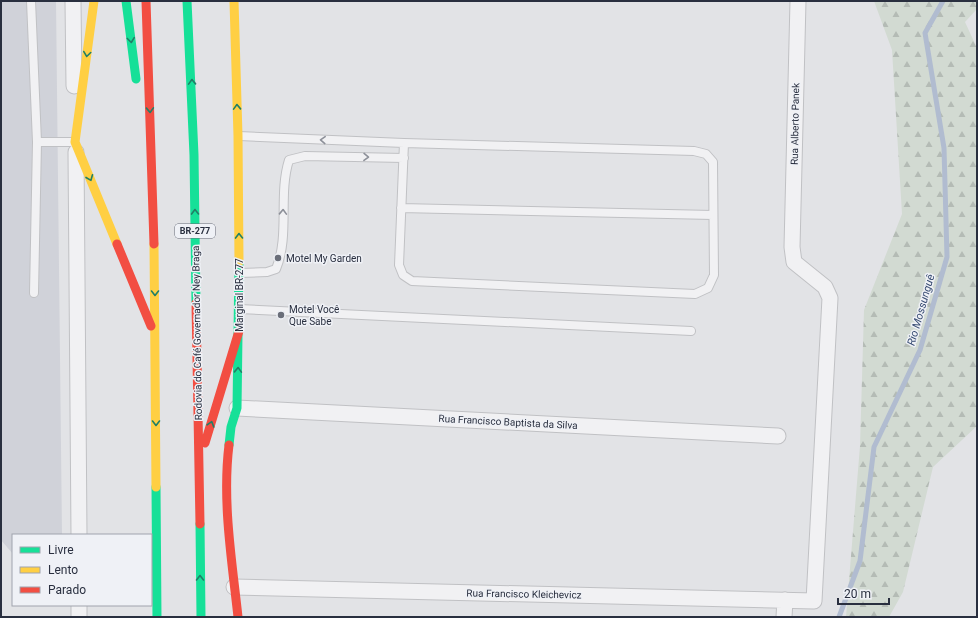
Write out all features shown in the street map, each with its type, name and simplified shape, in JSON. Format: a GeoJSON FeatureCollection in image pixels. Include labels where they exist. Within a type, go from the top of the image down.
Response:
{"type":"FeatureCollection","features":[{"type":"Feature","properties":{"kind":"main road"},"geometry":{"type":"LineString","coordinates":[[94,1],[75,142],[155,337]]}},
{"type":"Feature","properties":{"kind":"main road"},"geometry":{"type":"LineString","coordinates":[[126,1],[137,86]]}},
{"type":"Feature","properties":{"kind":"main road"},"geometry":{"type":"LineString","coordinates":[[146,1],[154,254],[157,617]]}},
{"type":"Feature","properties":{"kind":"main road","name":"Rodovia do Café Governador Ney Braga"},"geometry":{"type":"LineString","coordinates":[[187,1],[194,155],[201,617]]}},
{"type":"Feature","properties":{"kind":"main road","name":"Marginal BR-277"},"geometry":{"type":"LineString","coordinates":[[234,1],[238,136],[240,309],[237,408],[230,433],[226,468],[234,587],[238,617]]}},
{"type":"Feature","properties":{"kind":"main road"},"geometry":{"type":"LineString","coordinates":[[140,117],[154,254]]}},
{"type":"Feature","properties":{"kind":"main road"},"geometry":{"type":"LineString","coordinates":[[199,461],[239,332]]}},
{"type":"Feature","properties":{"kind":"main road","name":"Marginal BR-277"},"geometry":{"type":"LineString","coordinates":[[232,617],[234,587]]}},
{"type":"Feature","properties":{"kind":"street"},"geometry":{"type":"LineString","coordinates":[[73,1],[78,534]]}},
{"type":"Feature","properties":{"kind":"street","name":"Rua Alberto Panek"},"geometry":{"type":"LineString","coordinates":[[798,1],[793,257],[797,266],[825,287],[830,298],[814,601]]}},
{"type":"Feature","properties":{"kind":"street","name":"Rua Francisco Baptista da Silva"},"geometry":{"type":"LineString","coordinates":[[237,408],[778,436]]}},
{"type":"Feature","properties":{"kind":"street","name":"Rua Francisco Kleichevicz"},"geometry":{"type":"LineString","coordinates":[[234,587],[814,601]]}},
{"type":"Feature","properties":{"kind":"street"},"geometry":{"type":"LineString","coordinates":[[784,617],[785,600]]}},
{"type":"Feature","properties":{"kind":"street"},"geometry":{"type":"LineString","coordinates":[[79,606],[79,617]]}},
{"type":"Feature","properties":{"kind":"lane"},"geometry":{"type":"LineString","coordinates":[[32,1],[37,142],[34,293]]}},
{"type":"Feature","properties":{"kind":"lane"},"geometry":{"type":"LineString","coordinates":[[238,136],[404,143],[700,152],[706,154],[713,162],[714,274],[708,288],[695,294],[412,281],[403,275],[399,265],[404,143]]}},
{"type":"Feature","properties":{"kind":"lane"},"geometry":{"type":"LineString","coordinates":[[37,142],[75,142]]}},
{"type":"Feature","properties":{"kind":"lane"},"geometry":{"type":"LineString","coordinates":[[240,273],[267,272],[276,269],[281,250],[284,176],[289,160],[305,156],[404,158]]}},
{"type":"Feature","properties":{"kind":"lane"},"geometry":{"type":"LineString","coordinates":[[401,208],[713,215]]}},
{"type":"Feature","properties":{"kind":"lane"},"geometry":{"type":"LineString","coordinates":[[240,309],[690,331]]}},
{"type":"Feature","properties":{"kind":"shaded area"},"geometry":{"type":"Polygon","coordinates":[[[1,1],[56,1],[62,534],[12,534],[12,553],[1,540],[1,1]]]}},
{"type":"Feature","properties":{"kind":"green space"},"geometry":{"type":"Polygon","coordinates":[[[874,1],[977,1],[977,9],[965,22],[977,48],[977,426],[933,467],[903,592],[889,617],[846,617],[860,446],[864,310],[902,214],[892,50],[874,1]]]}},
{"type":"Feature","properties":{"kind":"waterway","name":"Rio Mossunguê"},"geometry":{"type":"LineString","coordinates":[[839,617],[860,561],[874,447],[920,350],[947,257],[944,148],[925,33],[943,1]]}},
{"type":"Feature","properties":{"kind":"traffic: fast"},"geometry":{"type":"LineString","coordinates":[[126,1],[136,79]]}},
{"type":"Feature","properties":{"kind":"traffic: fast"},"geometry":{"type":"LineString","coordinates":[[187,1],[194,155],[196,303]]}},
{"type":"Feature","properties":{"kind":"traffic: fast"},"geometry":{"type":"LineString","coordinates":[[229,445],[231,427],[237,408],[239,262]]}},
{"type":"Feature","properties":{"kind":"traffic: fast"},"geometry":{"type":"LineString","coordinates":[[156,487],[157,617]]}},
{"type":"Feature","properties":{"kind":"traffic: fast"},"geometry":{"type":"LineString","coordinates":[[200,524],[201,617]]}},
{"type":"Feature","properties":{"kind":"traffic: slow"},"geometry":{"type":"LineString","coordinates":[[94,1],[75,142],[117,244]]}},
{"type":"Feature","properties":{"kind":"traffic: slow"},"geometry":{"type":"LineString","coordinates":[[234,1],[238,136],[239,262]]}},
{"type":"Feature","properties":{"kind":"traffic: slow"},"geometry":{"type":"LineString","coordinates":[[154,244],[156,487]]}},
{"type":"Feature","properties":{"kind":"traffic: jam"},"geometry":{"type":"LineString","coordinates":[[146,1],[154,244]]}},
{"type":"Feature","properties":{"kind":"traffic: jam"},"geometry":{"type":"LineString","coordinates":[[117,244],[151,326]]}},
{"type":"Feature","properties":{"kind":"traffic: jam"},"geometry":{"type":"LineString","coordinates":[[196,303],[200,524]]}},
{"type":"Feature","properties":{"kind":"traffic: jam"},"geometry":{"type":"LineString","coordinates":[[205,443],[239,331]]}},
{"type":"Feature","properties":{"kind":"traffic: jam"},"geometry":{"type":"LineString","coordinates":[[229,445],[227,466],[227,509],[238,617]]}},
{"type":"Feature","properties":{"kind":"place","name":"Motel My Garden"},"geometry":{"type":"Point","coordinates":[278,258]}},
{"type":"Feature","properties":{"kind":"place","name":"Motel Você Que Sabe"},"geometry":{"type":"Point","coordinates":[281,315]}}]}
